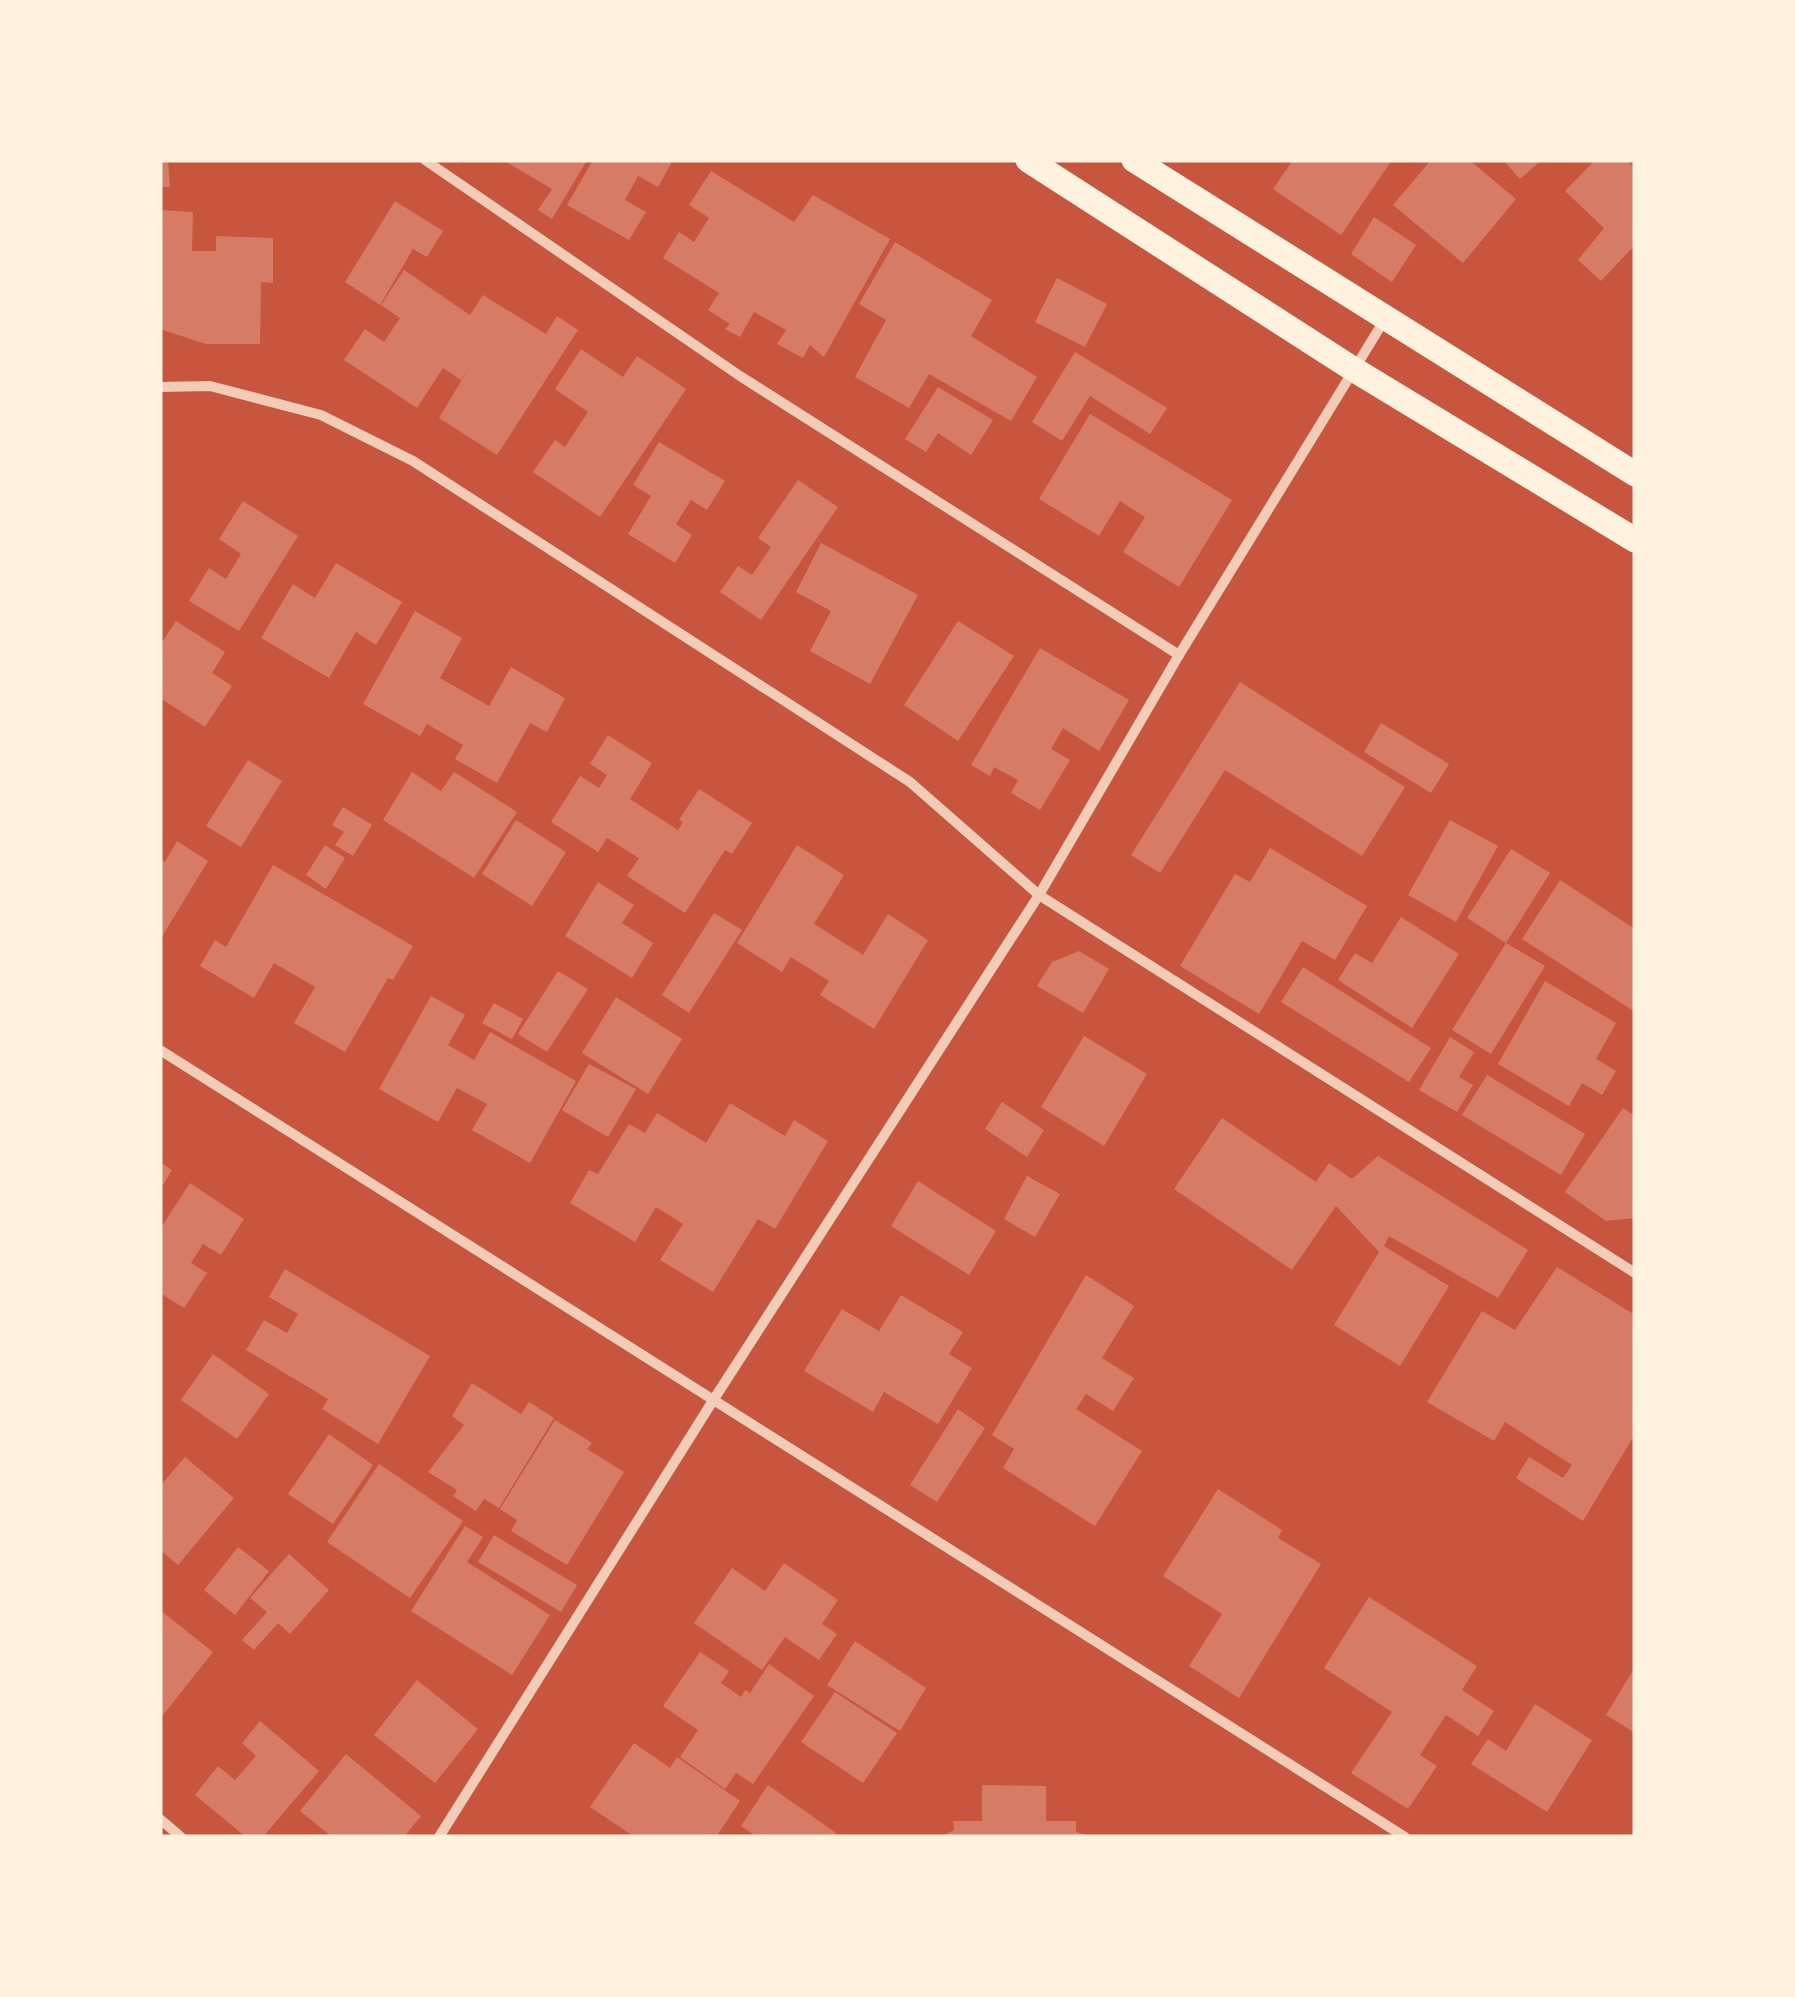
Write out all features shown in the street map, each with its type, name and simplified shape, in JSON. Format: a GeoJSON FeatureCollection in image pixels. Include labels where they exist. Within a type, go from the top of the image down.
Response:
{"type":"FeatureCollection","features":[{"type":"Feature","properties":{"kind":"main road"},"geometry":{"type":"LineString","coordinates":[[1028,160],[1353,369],[1635,540]]}},
{"type":"Feature","properties":{"kind":"main road"},"geometry":{"type":"LineString","coordinates":[[1134,160],[1635,474]]}},
{"type":"Feature","properties":{"kind":"street"},"geometry":{"type":"LineString","coordinates":[[425,160],[740,376],[1179,655]]}},
{"type":"Feature","properties":{"kind":"street"},"geometry":{"type":"LineString","coordinates":[[440,1837],[714,1399],[1040,895],[1179,655],[1386,318]]}},
{"type":"Feature","properties":{"kind":"street"},"geometry":{"type":"LineString","coordinates":[[160,387],[210,386],[321,415],[413,461],[910,782],[1040,895],[1635,1273]]}},
{"type":"Feature","properties":{"kind":"street"},"geometry":{"type":"LineString","coordinates":[[160,1050],[1406,1837]]}},
{"type":"Feature","properties":{"kind":"street"},"geometry":{"type":"LineString","coordinates":[[160,1819],[181,1837]]}},
{"type":"Feature","properties":{"kind":"building"},"geometry":{"type":"Polygon","coordinates":[[[160,160],[168,160],[170,187],[160,187],[160,160]]]}},
{"type":"Feature","properties":{"kind":"building"},"geometry":{"type":"Polygon","coordinates":[[[503,160],[587,160],[552,219],[538,210],[552,189],[503,160]]]}},
{"type":"Feature","properties":{"kind":"building"},"geometry":{"type":"Polygon","coordinates":[[[593,160],[673,160],[658,187],[638,176],[625,200],[646,212],[629,240],[567,205],[593,160]]]}},
{"type":"Feature","properties":{"kind":"building"},"geometry":{"type":"Polygon","coordinates":[[[1293,160],[1392,160],[1341,235],[1273,189],[1293,160]]]}},
{"type":"Feature","properties":{"kind":"building"},"geometry":{"type":"Polygon","coordinates":[[[1431,160],[1469,160],[1516,199],[1463,263],[1393,205],[1431,160]]]}},
{"type":"Feature","properties":{"kind":"building"},"geometry":{"type":"Polygon","coordinates":[[[1503,160],[1542,160],[1520,179],[1503,160]]]}},
{"type":"Feature","properties":{"kind":"building"},"geometry":{"type":"Polygon","coordinates":[[[1595,160],[1626,160],[1635,168],[1635,245],[1601,281],[1578,260],[1604,228],[1565,191],[1595,160]]]}},
{"type":"Feature","properties":{"kind":"building"},"geometry":{"type":"Polygon","coordinates":[[[711,171],[794,222],[813,195],[890,239],[824,357],[810,345],[803,358],[777,344],[786,330],[754,312],[740,337],[725,329],[730,324],[708,310],[719,293],[663,258],[679,232],[694,242],[709,218],[689,205],[711,171]]]}},
{"type":"Feature","properties":{"kind":"building"},"geometry":{"type":"Polygon","coordinates":[[[395,201],[443,231],[427,257],[413,249],[380,305],[345,282],[395,201]]]}},
{"type":"Feature","properties":{"kind":"building"},"geometry":{"type":"Polygon","coordinates":[[[160,210],[193,212],[192,251],[216,251],[216,236],[273,238],[273,283],[261,282],[260,344],[206,344],[160,329],[160,210]]]}},
{"type":"Feature","properties":{"kind":"building"},"geometry":{"type":"Polygon","coordinates":[[[1374,217],[1416,245],[1392,282],[1351,254],[1374,217]]]}},
{"type":"Feature","properties":{"kind":"building"},"geometry":{"type":"Polygon","coordinates":[[[895,242],[992,300],[971,336],[1037,377],[1011,421],[929,374],[909,408],[855,377],[886,320],[859,304],[895,242]]]}},
{"type":"Feature","properties":{"kind":"building"},"geometry":{"type":"Polygon","coordinates":[[[404,270],[470,315],[483,295],[546,334],[557,316],[578,330],[497,455],[439,418],[469,368],[461,380],[443,368],[417,408],[344,360],[365,329],[384,342],[400,318],[381,305],[404,270]]]}},
{"type":"Feature","properties":{"kind":"building"},"geometry":{"type":"Polygon","coordinates":[[[1057,278],[1107,304],[1085,347],[1035,322],[1057,278]]]}},
{"type":"Feature","properties":{"kind":"building"},"geometry":{"type":"Polygon","coordinates":[[[581,349],[623,377],[637,356],[686,389],[600,517],[533,472],[555,440],[565,447],[588,412],[555,389],[581,349]]]}},
{"type":"Feature","properties":{"kind":"building"},"geometry":{"type":"Polygon","coordinates":[[[1075,352],[1167,408],[1150,434],[1090,396],[1062,441],[1032,422],[1075,352]]]}},
{"type":"Feature","properties":{"kind":"building"},"geometry":{"type":"Polygon","coordinates":[[[938,387],[993,420],[971,455],[938,433],[926,452],[905,439],[938,387]]]}},
{"type":"Feature","properties":{"kind":"building"},"geometry":{"type":"Polygon","coordinates":[[[1090,414],[1232,500],[1179,587],[1123,552],[1145,517],[1120,501],[1099,536],[1039,499],[1090,414]]]}},
{"type":"Feature","properties":{"kind":"building"},"geometry":{"type":"Polygon","coordinates":[[[659,442],[725,481],[707,510],[691,500],[676,524],[692,535],[675,563],[628,534],[651,496],[633,485],[659,442]]]}},
{"type":"Feature","properties":{"kind":"building"},"geometry":{"type":"Polygon","coordinates":[[[798,480],[838,507],[761,620],[720,592],[738,566],[752,575],[771,547],[758,538],[798,480]]]}},
{"type":"Feature","properties":{"kind":"building"},"geometry":{"type":"Polygon","coordinates":[[[243,501],[298,536],[239,631],[189,601],[209,568],[226,579],[241,554],[219,539],[243,501]]]}},
{"type":"Feature","properties":{"kind":"building"},"geometry":{"type":"Polygon","coordinates":[[[821,543],[918,595],[870,684],[810,651],[831,611],[796,592],[821,543]]]}},
{"type":"Feature","properties":{"kind":"building"},"geometry":{"type":"Polygon","coordinates":[[[336,563],[402,602],[376,645],[356,632],[329,678],[261,638],[293,584],[315,598],[336,563]]]}},
{"type":"Feature","properties":{"kind":"building"},"geometry":{"type":"Polygon","coordinates":[[[415,611],[462,638],[440,678],[489,706],[511,667],[565,698],[547,732],[530,723],[497,783],[455,759],[463,745],[427,724],[420,736],[363,704],[415,611]]]}},
{"type":"Feature","properties":{"kind":"building"},"geometry":{"type":"Polygon","coordinates":[[[176,621],[225,652],[212,673],[232,686],[205,727],[160,698],[160,645],[176,621]]]}},
{"type":"Feature","properties":{"kind":"building"},"geometry":{"type":"Polygon","coordinates":[[[958,621],[1014,656],[958,741],[904,705],[958,621]]]}},
{"type":"Feature","properties":{"kind":"building"},"geometry":{"type":"Polygon","coordinates":[[[1040,648],[1129,700],[1099,751],[1063,728],[1051,749],[1070,760],[1040,810],[1011,793],[1018,780],[994,767],[990,776],[971,765],[1040,648]]]}},
{"type":"Feature","properties":{"kind":"building"},"geometry":{"type":"Polygon","coordinates":[[[1240,682],[1405,787],[1362,856],[1225,770],[1160,873],[1131,855],[1240,682]]]}},
{"type":"Feature","properties":{"kind":"building"},"geometry":{"type":"Polygon","coordinates":[[[1381,723],[1449,764],[1431,793],[1364,752],[1381,723]]]}},
{"type":"Feature","properties":{"kind":"building"},"geometry":{"type":"Polygon","coordinates":[[[608,735],[652,763],[630,799],[678,830],[683,822],[679,820],[699,789],[752,823],[732,854],[725,850],[685,913],[627,876],[639,858],[607,838],[598,852],[551,822],[580,776],[599,788],[607,775],[590,764],[608,735]]]}},
{"type":"Feature","properties":{"kind":"building"},"geometry":{"type":"Polygon","coordinates":[[[248,760],[282,781],[241,847],[206,826],[248,760]]]}},
{"type":"Feature","properties":{"kind":"building"},"geometry":{"type":"Polygon","coordinates":[[[412,772],[441,791],[454,772],[517,812],[474,878],[383,820],[412,772]]]}},
{"type":"Feature","properties":{"kind":"building"},"geometry":{"type":"Polygon","coordinates":[[[343,807],[372,825],[353,856],[335,845],[344,832],[332,825],[343,807]]]}},
{"type":"Feature","properties":{"kind":"building"},"geometry":{"type":"Polygon","coordinates":[[[516,820],[566,852],[532,906],[482,874],[516,820]]]}},
{"type":"Feature","properties":{"kind":"building"},"geometry":{"type":"Polygon","coordinates":[[[1450,820],[1498,846],[1456,922],[1408,895],[1450,820]]]}},
{"type":"Feature","properties":{"kind":"building"},"geometry":{"type":"Polygon","coordinates":[[[177,841],[208,861],[160,940],[160,859],[165,862],[177,841]]]}},
{"type":"Feature","properties":{"kind":"building"},"geometry":{"type":"Polygon","coordinates":[[[325,845],[345,858],[326,889],[306,875],[325,845]]]}},
{"type":"Feature","properties":{"kind":"building"},"geometry":{"type":"Polygon","coordinates":[[[797,845],[844,875],[814,924],[863,955],[888,914],[928,940],[874,1029],[820,995],[829,981],[791,957],[782,972],[737,943],[797,845]]]}},
{"type":"Feature","properties":{"kind":"building"},"geometry":{"type":"Polygon","coordinates":[[[1270,848],[1367,906],[1335,960],[1302,941],[1259,1014],[1180,966],[1235,874],[1250,882],[1270,848]]]}},
{"type":"Feature","properties":{"kind":"building"},"geometry":{"type":"Polygon","coordinates":[[[1511,849],[1550,873],[1506,943],[1467,918],[1511,849]]]}},
{"type":"Feature","properties":{"kind":"building"},"geometry":{"type":"Polygon","coordinates":[[[273,865],[413,946],[393,980],[388,978],[345,1052],[294,1023],[315,987],[274,963],[254,998],[200,966],[215,940],[226,947],[273,865]]]}},
{"type":"Feature","properties":{"kind":"building"},"geometry":{"type":"Polygon","coordinates":[[[1560,880],[1635,929],[1635,1012],[1522,939],[1560,880]]]}},
{"type":"Feature","properties":{"kind":"building"},"geometry":{"type":"Polygon","coordinates":[[[598,882],[634,905],[622,923],[653,943],[632,978],[565,936],[598,882]]]}},
{"type":"Feature","properties":{"kind":"building"},"geometry":{"type":"Polygon","coordinates":[[[714,913],[742,930],[689,1013],[662,995],[714,913]]]}},
{"type":"Feature","properties":{"kind":"building"},"geometry":{"type":"Polygon","coordinates":[[[1401,917],[1459,954],[1412,1028],[1338,980],[1355,953],[1372,963],[1401,917]]]}},
{"type":"Feature","properties":{"kind":"building"},"geometry":{"type":"Polygon","coordinates":[[[1506,943],[1545,966],[1491,1054],[1452,1030],[1506,943]]]}},
{"type":"Feature","properties":{"kind":"building"},"geometry":{"type":"Polygon","coordinates":[[[1079,951],[1109,969],[1083,1013],[1037,986],[1052,962],[1079,951]]]}},
{"type":"Feature","properties":{"kind":"building"},"geometry":{"type":"Polygon","coordinates":[[[1303,967],[1431,1048],[1409,1082],[1281,1002],[1303,967]]]}},
{"type":"Feature","properties":{"kind":"building"},"geometry":{"type":"Polygon","coordinates":[[[558,971],[588,989],[547,1052],[518,1034],[558,971]]]}},
{"type":"Feature","properties":{"kind":"building"},"geometry":{"type":"Polygon","coordinates":[[[1545,981],[1616,1023],[1596,1059],[1616,1071],[1602,1095],[1582,1083],[1569,1106],[1498,1064],[1545,981]]]}},
{"type":"Feature","properties":{"kind":"building"},"geometry":{"type":"Polygon","coordinates":[[[431,996],[465,1015],[448,1045],[474,1060],[490,1032],[576,1081],[530,1163],[472,1130],[487,1104],[457,1088],[438,1122],[379,1089],[431,996]]]}},
{"type":"Feature","properties":{"kind":"building"},"geometry":{"type":"Polygon","coordinates":[[[616,997],[682,1039],[648,1094],[582,1053],[616,997]]]}},
{"type":"Feature","properties":{"kind":"building"},"geometry":{"type":"Polygon","coordinates":[[[494,1003],[523,1019],[512,1039],[482,1023],[494,1003]]]}},
{"type":"Feature","properties":{"kind":"building"},"geometry":{"type":"Polygon","coordinates":[[[1084,1036],[1147,1074],[1104,1146],[1041,1107],[1084,1036]]]}},
{"type":"Feature","properties":{"kind":"building"},"geometry":{"type":"Polygon","coordinates":[[[1450,1037],[1474,1052],[1459,1077],[1473,1085],[1457,1112],[1419,1090],[1450,1037]]]}},
{"type":"Feature","properties":{"kind":"building"},"geometry":{"type":"Polygon","coordinates":[[[589,1064],[636,1089],[608,1137],[562,1110],[589,1064]]]}},
{"type":"Feature","properties":{"kind":"building"},"geometry":{"type":"Polygon","coordinates":[[[1487,1075],[1585,1134],[1561,1175],[1462,1115],[1487,1075]]]}},
{"type":"Feature","properties":{"kind":"building"},"geometry":{"type":"Polygon","coordinates":[[[1002,1102],[1044,1130],[1027,1157],[985,1129],[1002,1102]]]}},
{"type":"Feature","properties":{"kind":"building"},"geometry":{"type":"Polygon","coordinates":[[[730,1103],[785,1136],[794,1120],[828,1141],[775,1229],[758,1219],[713,1292],[660,1260],[683,1224],[656,1207],[635,1242],[570,1203],[589,1170],[598,1174],[629,1124],[645,1133],[657,1113],[706,1143],[730,1103]]]}},
{"type":"Feature","properties":{"kind":"building"},"geometry":{"type":"Polygon","coordinates":[[[1623,1108],[1635,1116],[1635,1218],[1606,1221],[1565,1192],[1623,1108]]]}},
{"type":"Feature","properties":{"kind":"building"},"geometry":{"type":"Polygon","coordinates":[[[1222,1118],[1316,1182],[1329,1163],[1352,1179],[1378,1156],[1528,1250],[1498,1298],[1389,1236],[1384,1246],[1449,1286],[1400,1366],[1334,1325],[1379,1252],[1336,1206],[1292,1270],[1174,1189],[1222,1118]]]}},
{"type":"Feature","properties":{"kind":"building"},"geometry":{"type":"Polygon","coordinates":[[[160,1162],[172,1170],[160,1190],[160,1162]]]}},
{"type":"Feature","properties":{"kind":"building"},"geometry":{"type":"Polygon","coordinates":[[[1027,1176],[1060,1194],[1035,1237],[1004,1219],[1027,1176]]]}},
{"type":"Feature","properties":{"kind":"building"},"geometry":{"type":"Polygon","coordinates":[[[918,1181],[996,1231],[969,1275],[891,1226],[918,1181]]]}},
{"type":"Feature","properties":{"kind":"building"},"geometry":{"type":"Polygon","coordinates":[[[190,1183],[244,1219],[221,1255],[203,1244],[191,1263],[207,1273],[184,1308],[160,1293],[160,1229],[190,1183]]]}},
{"type":"Feature","properties":{"kind":"building"},"geometry":{"type":"Polygon","coordinates":[[[1557,1267],[1635,1315],[1635,1434],[1583,1521],[1516,1478],[1529,1457],[1563,1478],[1572,1465],[1505,1422],[1494,1441],[1427,1402],[1482,1311],[1515,1330],[1557,1267]]]}},
{"type":"Feature","properties":{"kind":"building"},"geometry":{"type":"Polygon","coordinates":[[[285,1269],[430,1356],[378,1444],[322,1409],[328,1399],[246,1350],[264,1320],[287,1333],[298,1314],[269,1297],[285,1269]]]}},
{"type":"Feature","properties":{"kind":"building"},"geometry":{"type":"Polygon","coordinates":[[[1086,1275],[1134,1306],[1102,1358],[1134,1378],[1113,1411],[1086,1394],[1076,1409],[1142,1451],[1095,1526],[1003,1468],[1014,1449],[992,1435],[1086,1275]]]}},
{"type":"Feature","properties":{"kind":"building"},"geometry":{"type":"Polygon","coordinates":[[[901,1295],[963,1332],[949,1354],[972,1368],[938,1424],[884,1392],[873,1412],[804,1371],[842,1309],[879,1331],[901,1295]]]}},
{"type":"Feature","properties":{"kind":"building"},"geometry":{"type":"Polygon","coordinates":[[[213,1354],[269,1394],[237,1439],[181,1400],[213,1354]]]}},
{"type":"Feature","properties":{"kind":"building"},"geometry":{"type":"Polygon","coordinates":[[[472,1383],[521,1414],[529,1402],[554,1418],[499,1508],[484,1499],[476,1511],[453,1496],[457,1490],[428,1472],[464,1425],[452,1416],[472,1383]]]}},
{"type":"Feature","properties":{"kind":"building"},"geometry":{"type":"Polygon","coordinates":[[[958,1409],[985,1428],[937,1502],[910,1485],[958,1409]]]}},
{"type":"Feature","properties":{"kind":"building"},"geometry":{"type":"Polygon","coordinates":[[[555,1420],[592,1443],[587,1449],[624,1472],[567,1565],[511,1531],[517,1520],[500,1509],[555,1420]]]}},
{"type":"Feature","properties":{"kind":"building"},"geometry":{"type":"Polygon","coordinates":[[[329,1434],[373,1465],[333,1524],[288,1494],[329,1434]]]}},
{"type":"Feature","properties":{"kind":"building"},"geometry":{"type":"Polygon","coordinates":[[[185,1457],[234,1498],[178,1565],[160,1550],[160,1486],[185,1457]]]}},
{"type":"Feature","properties":{"kind":"building"},"geometry":{"type":"Polygon","coordinates":[[[379,1464],[463,1521],[410,1598],[327,1542],[379,1464]]]}},
{"type":"Feature","properties":{"kind":"building"},"geometry":{"type":"Polygon","coordinates":[[[1218,1489],[1282,1530],[1278,1538],[1321,1564],[1239,1698],[1189,1666],[1222,1614],[1163,1576],[1218,1489]]]}},
{"type":"Feature","properties":{"kind":"building"},"geometry":{"type":"Polygon","coordinates":[[[465,1526],[483,1537],[467,1562],[550,1615],[512,1675],[411,1611],[465,1526]]]}},
{"type":"Feature","properties":{"kind":"building"},"geometry":{"type":"Polygon","coordinates":[[[494,1535],[577,1585],[561,1612],[478,1562],[494,1535]]]}},
{"type":"Feature","properties":{"kind":"building"},"geometry":{"type":"Polygon","coordinates":[[[238,1547],[269,1571],[235,1615],[204,1590],[238,1547]]]}},
{"type":"Feature","properties":{"kind":"building"},"geometry":{"type":"Polygon","coordinates":[[[289,1554],[329,1590],[290,1634],[278,1623],[254,1650],[242,1640],[267,1612],[250,1598],[289,1554]]]}},
{"type":"Feature","properties":{"kind":"building"},"geometry":{"type":"Polygon","coordinates":[[[784,1563],[838,1600],[822,1624],[837,1634],[819,1660],[785,1637],[762,1670],[694,1623],[732,1568],[765,1591],[784,1563]]]}},
{"type":"Feature","properties":{"kind":"building"},"geometry":{"type":"Polygon","coordinates":[[[1369,1597],[1477,1666],[1462,1690],[1494,1711],[1478,1736],[1446,1715],[1420,1755],[1437,1766],[1408,1809],[1351,1773],[1392,1712],[1324,1668],[1369,1597]]]}},
{"type":"Feature","properties":{"kind":"building"},"geometry":{"type":"Polygon","coordinates":[[[160,1610],[213,1652],[160,1719],[160,1610]]]}},
{"type":"Feature","properties":{"kind":"building"},"geometry":{"type":"Polygon","coordinates":[[[855,1641],[926,1688],[900,1731],[827,1685],[855,1641]]]}},
{"type":"Feature","properties":{"kind":"building"},"geometry":{"type":"Polygon","coordinates":[[[700,1652],[729,1671],[721,1683],[741,1697],[745,1690],[750,1693],[769,1664],[814,1696],[753,1784],[736,1773],[725,1789],[680,1757],[698,1730],[663,1706],[700,1652]]]}},
{"type":"Feature","properties":{"kind":"building"},"geometry":{"type":"Polygon","coordinates":[[[1635,1667],[1635,1733],[1606,1715],[1635,1667]]]}},
{"type":"Feature","properties":{"kind":"building"},"geometry":{"type":"Polygon","coordinates":[[[417,1680],[478,1729],[435,1783],[374,1735],[417,1680]]]}},
{"type":"Feature","properties":{"kind":"building"},"geometry":{"type":"Polygon","coordinates":[[[835,1692],[897,1733],[863,1783],[801,1742],[835,1692]]]}},
{"type":"Feature","properties":{"kind":"building"},"geometry":{"type":"Polygon","coordinates":[[[1535,1704],[1592,1740],[1547,1812],[1471,1764],[1488,1739],[1506,1751],[1535,1704]]]}},
{"type":"Feature","properties":{"kind":"building"},"geometry":{"type":"Polygon","coordinates":[[[260,1721],[319,1771],[263,1837],[246,1837],[195,1795],[218,1766],[235,1780],[256,1756],[242,1743],[260,1721]]]}},
{"type":"Feature","properties":{"kind":"building"},"geometry":{"type":"Polygon","coordinates":[[[634,1743],[670,1768],[677,1757],[740,1801],[716,1837],[635,1837],[590,1807],[634,1743]]]}},
{"type":"Feature","properties":{"kind":"building"},"geometry":{"type":"Polygon","coordinates":[[[346,1754],[421,1816],[404,1837],[332,1837],[300,1811],[346,1754]]]}},
{"type":"Feature","properties":{"kind":"building"},"geometry":{"type":"Polygon","coordinates":[[[768,1785],[836,1833],[833,1837],[757,1837],[741,1826],[768,1785]]]}},
{"type":"Feature","properties":{"kind":"building"},"geometry":{"type":"Polygon","coordinates":[[[982,1785],[1046,1786],[1046,1821],[1076,1821],[1076,1832],[1094,1837],[940,1837],[954,1830],[953,1821],[982,1821],[982,1785]]]}}]}
